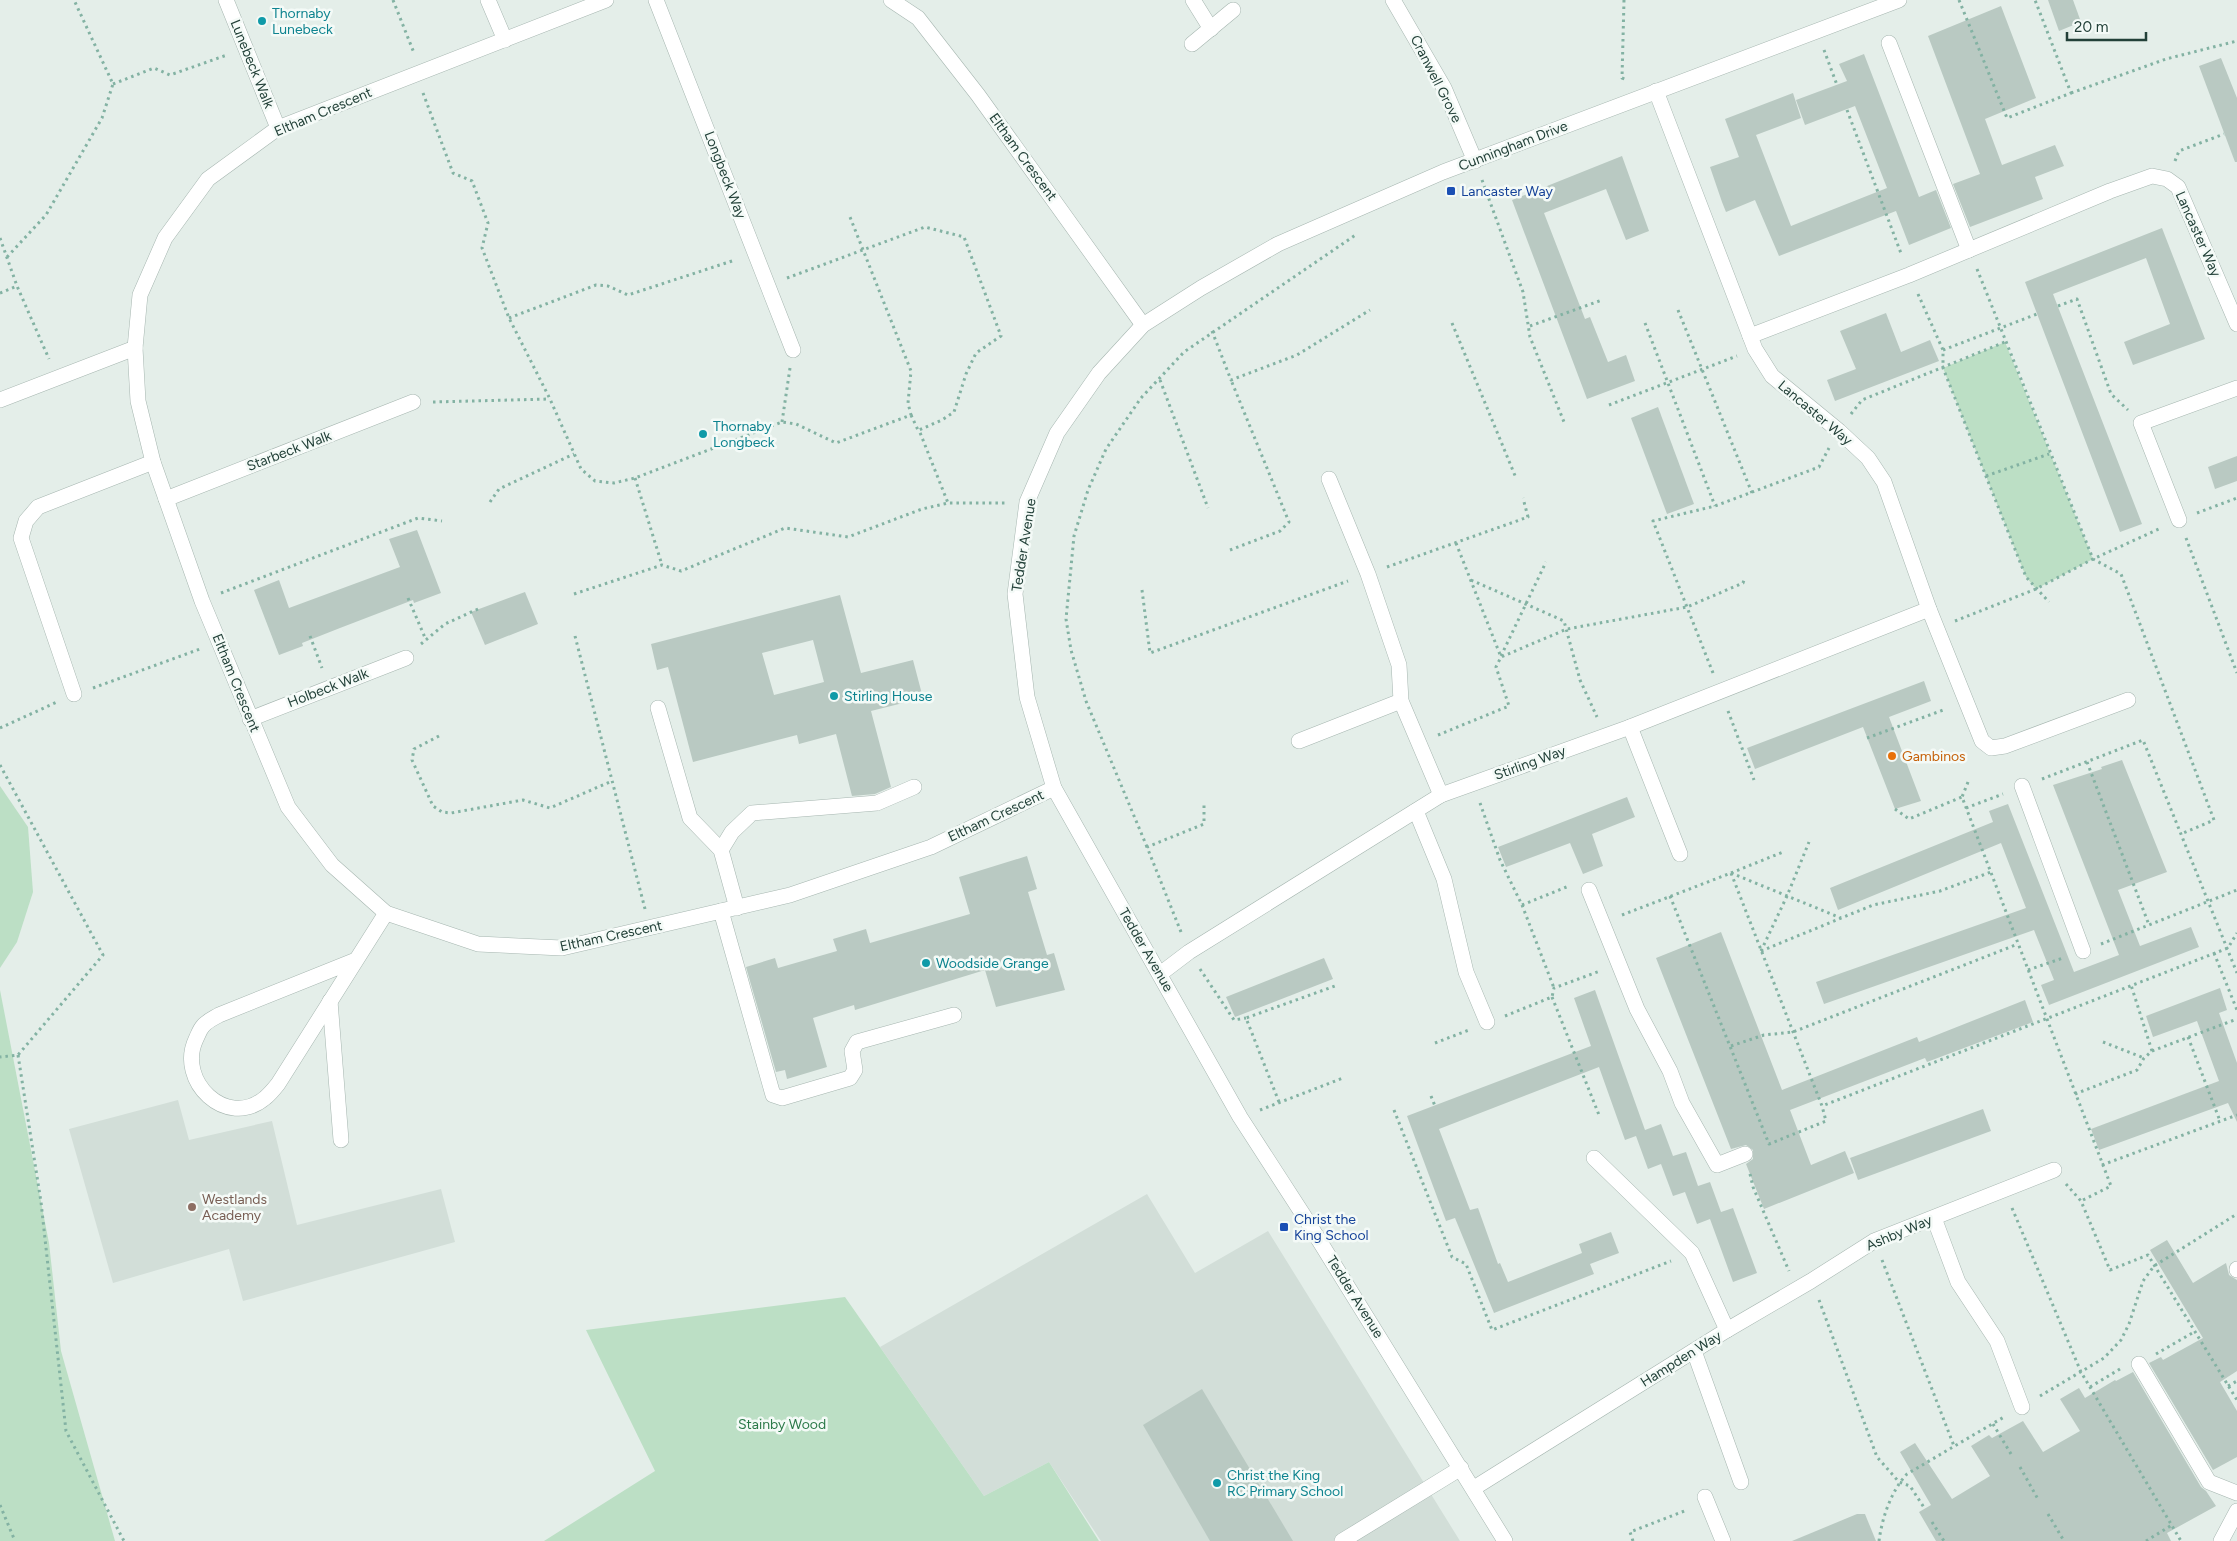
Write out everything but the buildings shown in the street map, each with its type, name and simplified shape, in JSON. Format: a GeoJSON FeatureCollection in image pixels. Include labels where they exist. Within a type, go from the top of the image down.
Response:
{"type":"FeatureCollection","features":[{"type":"Feature","properties":{"kind":"street","name":"Lunebeck Walk"},"geometry":{"type":"LineString","coordinates":[[226,0],[278,128]]}},
{"type":"Feature","properties":{"kind":"street"},"geometry":{"type":"LineString","coordinates":[[488,0],[505,40]]}},
{"type":"Feature","properties":{"kind":"street","name":"Eltham Crescent"},"geometry":{"type":"LineString","coordinates":[[606,0],[278,128],[208,178],[165,238],[140,296],[135,348],[138,401],[153,462],[202,600],[288,807],[332,865],[386,913],[478,944],[562,948],[651,929],[790,895],[931,847],[1054,788]]}},
{"type":"Feature","properties":{"kind":"street","name":"Longbeck Way"},"geometry":{"type":"LineString","coordinates":[[656,0],[793,350]]}},
{"type":"Feature","properties":{"kind":"street","name":"Eltham Crescent"},"geometry":{"type":"LineString","coordinates":[[891,0],[918,18],[978,95],[1143,325]]}},
{"type":"Feature","properties":{"kind":"street"},"geometry":{"type":"LineString","coordinates":[[1193,0],[1211,28]]}},
{"type":"Feature","properties":{"kind":"street","name":"Cranwell Grove"},"geometry":{"type":"LineString","coordinates":[[1393,0],[1444,88],[1475,161]]}},
{"type":"Feature","properties":{"kind":"street","name":"Cunningham Drive"},"geometry":{"type":"LineString","coordinates":[[1143,325],[1201,288],[1278,244],[1475,161],[1899,0]]}},
{"type":"Feature","properties":{"kind":"street"},"geometry":{"type":"LineString","coordinates":[[1192,44],[1233,10]]}},
{"type":"Feature","properties":{"kind":"street"},"geometry":{"type":"LineString","coordinates":[[1889,43],[1969,250]]}},
{"type":"Feature","properties":{"kind":"street"},"geometry":{"type":"LineString","coordinates":[[1656,91],[1753,343]]}},
{"type":"Feature","properties":{"kind":"street","name":"Lancaster Way"},"geometry":{"type":"LineString","coordinates":[[2128,700],[2005,746],[1990,748],[1982,741],[1936,629],[1884,482],[1868,458],[1839,431],[1772,376],[1753,343],[1909,275],[2118,188],[2152,176],[2167,179],[2178,187],[2237,324]]}},
{"type":"Feature","properties":{"kind":"street","name":"Tedder Avenue"},"geometry":{"type":"LineString","coordinates":[[1143,325],[1099,373],[1057,434],[1027,502],[1015,594],[1027,697],[1054,788],[1240,1117],[1474,1488],[1505,1541]]}},
{"type":"Feature","properties":{"kind":"street"},"geometry":{"type":"LineString","coordinates":[[0,400],[135,348]]}},
{"type":"Feature","properties":{"kind":"street"},"geometry":{"type":"LineString","coordinates":[[2179,520],[2141,423],[2237,388]]}},
{"type":"Feature","properties":{"kind":"street","name":"Starbeck Walk"},"geometry":{"type":"LineString","coordinates":[[166,499],[413,402]]}},
{"type":"Feature","properties":{"kind":"street"},"geometry":{"type":"LineString","coordinates":[[74,694],[21,538],[26,522],[38,508],[153,462]]}},
{"type":"Feature","properties":{"kind":"street"},"geometry":{"type":"LineString","coordinates":[[1329,479],[1368,574],[1399,664],[1401,701],[1442,795]]}},
{"type":"Feature","properties":{"kind":"street","name":"Stirling Way"},"geometry":{"type":"LineString","coordinates":[[1160,974],[1189,952],[1442,795],[1605,736],[1929,610]]}},
{"type":"Feature","properties":{"kind":"street","name":"Holbeck Walk"},"geometry":{"type":"LineString","coordinates":[[250,719],[406,658]]}},
{"type":"Feature","properties":{"kind":"street"},"geometry":{"type":"LineString","coordinates":[[1299,741],[1401,701]]}},
{"type":"Feature","properties":{"kind":"street"},"geometry":{"type":"LineString","coordinates":[[658,708],[690,818],[721,850],[737,908]]}},
{"type":"Feature","properties":{"kind":"street"},"geometry":{"type":"LineString","coordinates":[[1630,726],[1680,854]]}},
{"type":"Feature","properties":{"kind":"street"},"geometry":{"type":"LineString","coordinates":[[2022,786],[2083,951]]}},
{"type":"Feature","properties":{"kind":"street"},"geometry":{"type":"LineString","coordinates":[[721,850],[732,832],[752,813],[877,803],[914,787]]}},
{"type":"Feature","properties":{"kind":"street"},"geometry":{"type":"LineString","coordinates":[[1416,811],[1444,879],[1466,972],[1487,1022]]}},
{"type":"Feature","properties":{"kind":"street"},"geometry":{"type":"LineString","coordinates":[[1589,890],[1637,1009],[1670,1071],[1682,1103],[1717,1165],[1745,1154]]}},
{"type":"Feature","properties":{"kind":"street"},"geometry":{"type":"LineString","coordinates":[[722,912],[773,1095],[782,1098],[850,1078],[855,1070],[852,1050],[857,1042],[954,1015]]}},
{"type":"Feature","properties":{"kind":"street"},"geometry":{"type":"LineString","coordinates":[[356,960],[219,1015],[202,1026],[192,1048],[196,1083],[208,1097],[231,1108],[248,1106],[264,1100],[278,1084],[386,913]]}},
{"type":"Feature","properties":{"kind":"street"},"geometry":{"type":"LineString","coordinates":[[330,1001],[341,1140]]}},
{"type":"Feature","properties":{"kind":"street","name":"Hampden Way"},"geometry":{"type":"LineString","coordinates":[[1474,1488],[1727,1330],[1692,1253],[1594,1158]]}},
{"type":"Feature","properties":{"kind":"street","name":"Ashby Way"},"geometry":{"type":"LineString","coordinates":[[1727,1330],[1812,1281],[1874,1241],[2054,1170]]}},
{"type":"Feature","properties":{"kind":"street"},"geometry":{"type":"LineString","coordinates":[[1934,1218],[1958,1282],[1997,1341],[2022,1407]]}},
{"type":"Feature","properties":{"kind":"street"},"geometry":{"type":"LineString","coordinates":[[1694,1352],[1741,1482]]}},
{"type":"Feature","properties":{"kind":"street"},"geometry":{"type":"LineString","coordinates":[[2139,1364],[2210,1482],[2237,1493]]}},
{"type":"Feature","properties":{"kind":"street"},"geometry":{"type":"LineString","coordinates":[[1342,1541],[1461,1468]]}},
{"type":"Feature","properties":{"kind":"street"},"geometry":{"type":"LineString","coordinates":[[1705,1496],[1723,1541]]}},
{"type":"Feature","properties":{"kind":"street"},"geometry":{"type":"LineString","coordinates":[[2220,1541],[2237,1511]]}},
{"type":"Feature","properties":{"kind":"path"},"geometry":{"type":"LineString","coordinates":[[7,256],[46,215],[102,118],[112,84],[74,0]]}},
{"type":"Feature","properties":{"kind":"path"},"geometry":{"type":"LineString","coordinates":[[394,0],[421,72],[423,94],[453,173],[472,181],[488,223],[482,248],[509,318],[550,400],[581,469],[595,481],[614,483],[635,478],[782,422],[796,424],[836,444],[912,415]]}},
{"type":"Feature","properties":{"kind":"path"},"geometry":{"type":"LineString","coordinates":[[1624,0],[1622,78],[1656,91]]}},
{"type":"Feature","properties":{"kind":"path"},"geometry":{"type":"LineString","coordinates":[[1959,0],[2007,118],[2166,59],[2237,41]]}},
{"type":"Feature","properties":{"kind":"path"},"geometry":{"type":"LineString","coordinates":[[2035,0],[2071,93]]}},
{"type":"Feature","properties":{"kind":"path"},"geometry":{"type":"LineString","coordinates":[[1817,31],[1837,85]]}},
{"type":"Feature","properties":{"kind":"path"},"geometry":{"type":"LineString","coordinates":[[112,84],[154,68],[170,75],[246,49]]}},
{"type":"Feature","properties":{"kind":"path"},"geometry":{"type":"LineString","coordinates":[[1847,110],[1909,275],[1943,350],[1943,368],[2026,577],[2049,602]]}},
{"type":"Feature","properties":{"kind":"path"},"geometry":{"type":"LineString","coordinates":[[2167,179],[2179,151],[2224,134]]}},
{"type":"Feature","properties":{"kind":"path"},"geometry":{"type":"LineString","coordinates":[[1475,161],[1523,292],[1530,326],[1530,337],[1564,422]]}},
{"type":"Feature","properties":{"kind":"path"},"geometry":{"type":"LineString","coordinates":[[850,217],[911,371],[908,403],[948,503]]}},
{"type":"Feature","properties":{"kind":"path"},"geometry":{"type":"LineString","coordinates":[[768,285],[925,227],[964,237],[1001,336],[976,353],[966,374],[954,412],[942,420],[918,430]]}},
{"type":"Feature","properties":{"kind":"path"},"geometry":{"type":"LineString","coordinates":[[1335,986],[1246,1018],[1234,1020],[1189,952],[1086,701],[1071,650],[1066,619],[1074,536],[1088,490],[1106,449],[1141,398],[1160,380],[1184,352],[1212,331],[1363,230]]}},
{"type":"Feature","properties":{"kind":"path"},"geometry":{"type":"LineString","coordinates":[[0,238],[17,286],[57,378]]}},
{"type":"Feature","properties":{"kind":"path"},"geometry":{"type":"LineString","coordinates":[[1969,250],[2049,454],[2093,559],[2121,574],[2214,820],[2181,834]]}},
{"type":"Feature","properties":{"kind":"path"},"geometry":{"type":"LineString","coordinates":[[509,318],[596,285],[608,286],[628,295],[756,252]]}},
{"type":"Feature","properties":{"kind":"path"},"geometry":{"type":"LineString","coordinates":[[0,293],[17,286]]}},
{"type":"Feature","properties":{"kind":"path"},"geometry":{"type":"LineString","coordinates":[[2058,306],[2078,299],[2111,394],[2141,423]]}},
{"type":"Feature","properties":{"kind":"path"},"geometry":{"type":"LineString","coordinates":[[1530,326],[1602,300]]}},
{"type":"Feature","properties":{"kind":"path"},"geometry":{"type":"LineString","coordinates":[[1232,380],[1297,355],[1370,310]]}},
{"type":"Feature","properties":{"kind":"path"},"geometry":{"type":"LineString","coordinates":[[1678,310],[1752,493]]}},
{"type":"Feature","properties":{"kind":"path"},"geometry":{"type":"LineString","coordinates":[[1943,350],[2037,314]]}},
{"type":"Feature","properties":{"kind":"path"},"geometry":{"type":"LineString","coordinates":[[1452,323],[1516,478]]}},
{"type":"Feature","properties":{"kind":"path"},"geometry":{"type":"LineString","coordinates":[[1646,324],[1715,506]]}},
{"type":"Feature","properties":{"kind":"path"},"geometry":{"type":"LineString","coordinates":[[1212,331],[1289,522],[1280,531],[1230,550]]}},
{"type":"Feature","properties":{"kind":"path"},"geometry":{"type":"LineString","coordinates":[[1754,780],[1653,521],[1715,506],[1819,467],[1839,431],[1862,400],[2005,342]]}},
{"type":"Feature","properties":{"kind":"path"},"geometry":{"type":"LineString","coordinates":[[1609,405],[1702,369],[1753,343]]}},
{"type":"Feature","properties":{"kind":"path"},"geometry":{"type":"LineString","coordinates":[[782,422],[793,350]]}},
{"type":"Feature","properties":{"kind":"path"},"geometry":{"type":"LineString","coordinates":[[1160,380],[1208,508]]}},
{"type":"Feature","properties":{"kind":"path"},"geometry":{"type":"LineString","coordinates":[[413,402],[550,400]]}},
{"type":"Feature","properties":{"kind":"path"},"geometry":{"type":"LineString","coordinates":[[490,502],[499,489],[574,454]]}},
{"type":"Feature","properties":{"kind":"path"},"geometry":{"type":"LineString","coordinates":[[1986,476],[2049,454]]}},
{"type":"Feature","properties":{"kind":"path"},"geometry":{"type":"LineString","coordinates":[[635,478],[662,565]]}},
{"type":"Feature","properties":{"kind":"path"},"geometry":{"type":"LineString","coordinates":[[1142,590],[1150,653],[1528,517],[1523,498]]}},
{"type":"Feature","properties":{"kind":"path"},"geometry":{"type":"LineString","coordinates":[[1936,629],[2036,590],[2093,559],[2179,520],[2237,498]]}},
{"type":"Feature","properties":{"kind":"path"},"geometry":{"type":"LineString","coordinates":[[574,594],[662,565],[681,571],[785,528],[848,537],[922,510],[948,503],[1027,502]]}},
{"type":"Feature","properties":{"kind":"path"},"geometry":{"type":"LineString","coordinates":[[202,600],[418,518],[442,521]]}},
{"type":"Feature","properties":{"kind":"path"},"geometry":{"type":"LineString","coordinates":[[2179,520],[2237,673]]}},
{"type":"Feature","properties":{"kind":"path"},"geometry":{"type":"LineString","coordinates":[[1456,543],[1501,656]]}},
{"type":"Feature","properties":{"kind":"path"},"geometry":{"type":"LineString","coordinates":[[1419,743],[1509,706],[1496,667],[1546,562]]}},
{"type":"Feature","properties":{"kind":"path"},"geometry":{"type":"LineString","coordinates":[[1501,656],[1567,629],[1687,607],[1743,583],[1745,578]]}},
{"type":"Feature","properties":{"kind":"path"},"geometry":{"type":"LineString","coordinates":[[1471,580],[1527,603],[1564,621],[1580,680],[1605,736]]}},
{"type":"Feature","properties":{"kind":"path"},"geometry":{"type":"LineString","coordinates":[[408,598],[426,640]]}},
{"type":"Feature","properties":{"kind":"path"},"geometry":{"type":"LineString","coordinates":[[406,658],[445,624],[478,609]]}},
{"type":"Feature","properties":{"kind":"path"},"geometry":{"type":"LineString","coordinates":[[310,636],[330,687]]}},
{"type":"Feature","properties":{"kind":"path"},"geometry":{"type":"LineString","coordinates":[[574,636],[651,929]]}},
{"type":"Feature","properties":{"kind":"path"},"geometry":{"type":"LineString","coordinates":[[0,728],[74,694],[219,642]]}},
{"type":"Feature","properties":{"kind":"path"},"geometry":{"type":"LineString","coordinates":[[1867,738],[1965,702]]}},
{"type":"Feature","properties":{"kind":"path"},"geometry":{"type":"LineString","coordinates":[[439,736],[414,749],[412,760],[433,806],[442,812],[451,813],[523,800],[550,808],[612,781]]}},
{"type":"Feature","properties":{"kind":"path"},"geometry":{"type":"LineString","coordinates":[[1966,808],[2143,740],[2237,973]]}},
{"type":"Feature","properties":{"kind":"path"},"geometry":{"type":"LineString","coordinates":[[2087,762],[2149,925]]}},
{"type":"Feature","properties":{"kind":"path"},"geometry":{"type":"LineString","coordinates":[[0,764],[103,955],[18,1055],[0,1058]]}},
{"type":"Feature","properties":{"kind":"path"},"geometry":{"type":"LineString","coordinates":[[1968,782],[1962,797],[2111,1186],[2081,1201]]}},
{"type":"Feature","properties":{"kind":"path"},"geometry":{"type":"LineString","coordinates":[[1473,783],[1500,860],[1522,905],[1554,988],[1552,998],[1599,1115]]}},
{"type":"Feature","properties":{"kind":"path"},"geometry":{"type":"LineString","coordinates":[[1895,810],[1909,819],[1962,797]]}},
{"type":"Feature","properties":{"kind":"path"},"geometry":{"type":"LineString","coordinates":[[1147,847],[1204,824],[1204,803]]}},
{"type":"Feature","properties":{"kind":"path"},"geometry":{"type":"LineString","coordinates":[[1761,951],[1787,896],[1809,842]]}},
{"type":"Feature","properties":{"kind":"path"},"geometry":{"type":"LineString","coordinates":[[1603,923],[1783,852]]}},
{"type":"Feature","properties":{"kind":"path"},"geometry":{"type":"LineString","coordinates":[[1761,951],[1873,905],[1940,891],[1991,872]]}},
{"type":"Feature","properties":{"kind":"path"},"geometry":{"type":"LineString","coordinates":[[1730,873],[1842,918]]}},
{"type":"Feature","properties":{"kind":"path"},"geometry":{"type":"LineString","coordinates":[[1730,873],[1822,1106],[1826,1122],[1745,1154],[1753,1187],[1797,1290]]}},
{"type":"Feature","properties":{"kind":"path"},"geometry":{"type":"LineString","coordinates":[[1522,905],[1585,880],[1589,890]]}},
{"type":"Feature","properties":{"kind":"path"},"geometry":{"type":"LineString","coordinates":[[2028,970],[2083,951],[2237,890]]}},
{"type":"Feature","properties":{"kind":"path"},"geometry":{"type":"LineString","coordinates":[[1670,896],[1769,1144]]}},
{"type":"Feature","properties":{"kind":"path"},"geometry":{"type":"LineString","coordinates":[[1822,1106],[2228,948],[2237,933]]}},
{"type":"Feature","properties":{"kind":"path"},"geometry":{"type":"LineString","coordinates":[[1730,1046],[1764,1035],[1793,1032],[2018,944]]}},
{"type":"Feature","properties":{"kind":"path"},"geometry":{"type":"LineString","coordinates":[[2214,953],[2237,1010]]}},
{"type":"Feature","properties":{"kind":"path"},"geometry":{"type":"LineString","coordinates":[[1554,988],[1619,964]]}},
{"type":"Feature","properties":{"kind":"path"},"geometry":{"type":"LineString","coordinates":[[2131,985],[2152,1051]]}},
{"type":"Feature","properties":{"kind":"path"},"geometry":{"type":"LineString","coordinates":[[1435,1043],[1552,998]]}},
{"type":"Feature","properties":{"kind":"path"},"geometry":{"type":"LineString","coordinates":[[1246,1018],[1279,1102]]}},
{"type":"Feature","properties":{"kind":"path"},"geometry":{"type":"LineString","coordinates":[[2075,1094],[2137,1070],[2144,1058],[2152,1051],[2237,1019]]}},
{"type":"Feature","properties":{"kind":"path"},"geometry":{"type":"LineString","coordinates":[[2188,1037],[2220,1121]]}},
{"type":"Feature","properties":{"kind":"path"},"geometry":{"type":"LineString","coordinates":[[2103,1042],[2144,1058]]}},
{"type":"Feature","properties":{"kind":"path"},"geometry":{"type":"LineString","coordinates":[[18,1055],[41,1202],[66,1431],[124,1541]]}},
{"type":"Feature","properties":{"kind":"path"},"geometry":{"type":"LineString","coordinates":[[1240,1117],[1343,1078]]}},
{"type":"Feature","properties":{"kind":"path"},"geometry":{"type":"LineString","coordinates":[[1431,1096],[1435,1106]]}},
{"type":"Feature","properties":{"kind":"path"},"geometry":{"type":"LineString","coordinates":[[1394,1110],[1452,1257],[1466,1264],[1492,1330],[1692,1253]]}},
{"type":"Feature","properties":{"kind":"path"},"geometry":{"type":"LineString","coordinates":[[2102,1165],[2237,1115]]}},
{"type":"Feature","properties":{"kind":"path"},"geometry":{"type":"LineString","coordinates":[[2054,1170],[2081,1201],[2110,1270],[2148,1255],[2237,1400]]}},
{"type":"Feature","properties":{"kind":"path"},"geometry":{"type":"LineString","coordinates":[[2004,1190],[2081,1372],[2181,1541]]}},
{"type":"Feature","properties":{"kind":"path"},"geometry":{"type":"LineString","coordinates":[[1879,1541],[1882,1522],[1899,1482],[1907,1474],[2104,1358],[2121,1340],[2129,1324],[2143,1280],[2154,1266],[2237,1214]]}},
{"type":"Feature","properties":{"kind":"path"},"geometry":{"type":"LineString","coordinates":[[1874,1241],[1954,1446]]}},
{"type":"Feature","properties":{"kind":"path"},"geometry":{"type":"LineString","coordinates":[[1812,1281],[1877,1457],[1899,1482],[1910,1486],[1925,1509]]}},
{"type":"Feature","properties":{"kind":"path"},"geometry":{"type":"LineString","coordinates":[[2228,1386],[2237,1382]]}},
{"type":"Feature","properties":{"kind":"path"},"geometry":{"type":"LineString","coordinates":[[1993,1424],[2011,1454]]}},
{"type":"Feature","properties":{"kind":"path"},"geometry":{"type":"LineString","coordinates":[[2020,1468],[2039,1501]]}},
{"type":"Feature","properties":{"kind":"path"},"geometry":{"type":"LineString","coordinates":[[1633,1541],[1630,1532],[1700,1505],[1705,1496]]}},
{"type":"Feature","properties":{"kind":"path"},"geometry":{"type":"LineString","coordinates":[[0,1505],[15,1541]]}},
{"type":"Feature","properties":{"kind":"path"},"geometry":{"type":"LineString","coordinates":[[2048,1514],[2064,1541]]}},
{"type":"Feature","properties":{"kind":"path"},"geometry":{"type":"LineString","coordinates":[[1932,1522],[1944,1541]]}},
{"type":"Feature","properties":{"kind":"path"},"geometry":{"type":"LineString","coordinates":[[2146,1541],[2172,1526]]}},
{"type":"Feature","properties":{"kind":"shaded area","name":"Westlands Academy"},"geometry":{"type":"Polygon","coordinates":[[[178,1100],[189,1140],[272,1121],[297,1225],[441,1189],[455,1242],[243,1301],[229,1249],[113,1283],[69,1129],[178,1100]]]}},
{"type":"Feature","properties":{"kind":"shaded area"},"geometry":{"type":"Polygon","coordinates":[[[1147,1194],[1195,1273],[1268,1231],[1460,1541],[1101,1541],[1049,1462],[984,1496],[880,1347],[1147,1194]]]}},
{"type":"Feature","properties":{"kind":"green space"},"geometry":{"type":"Polygon","coordinates":[[[2005,342],[2093,559],[2036,589],[2026,577],[1943,368],[2005,342]]]}},
{"type":"Feature","properties":{"kind":"green space"},"geometry":{"type":"Polygon","coordinates":[[[0,786],[28,827],[33,892],[17,942],[0,968],[0,786]]]}},
{"type":"Feature","properties":{"kind":"green space"},"geometry":{"type":"Polygon","coordinates":[[[0,990],[49,1243],[61,1351],[115,1541],[0,1541],[0,990]]]}},
{"type":"Feature","properties":{"kind":"green space","name":"Stainby Wood"},"geometry":{"type":"Polygon","coordinates":[[[845,1297],[984,1496],[1049,1462],[1099,1541],[544,1541],[655,1471],[586,1330],[845,1297]]]}},
{"type":"Feature","properties":{"kind":"place","name":"Thornaby Lunebeck"},"geometry":{"type":"Point","coordinates":[262,21]}},
{"type":"Feature","properties":{"kind":"place","name":"Lancaster Way"},"geometry":{"type":"Point","coordinates":[1451,191]}},
{"type":"Feature","properties":{"kind":"place","name":"Thornaby Longbeck"},"geometry":{"type":"Point","coordinates":[703,434]}},
{"type":"Feature","properties":{"kind":"place","name":"Stirling House"},"geometry":{"type":"Point","coordinates":[834,696]}},
{"type":"Feature","properties":{"kind":"place","name":"Gambinos"},"geometry":{"type":"Point","coordinates":[1892,756]}},
{"type":"Feature","properties":{"kind":"place","name":"Woodside Grange"},"geometry":{"type":"Point","coordinates":[926,963]}},
{"type":"Feature","properties":{"kind":"place","name":"Westlands Academy"},"geometry":{"type":"Point","coordinates":[192,1207]}},
{"type":"Feature","properties":{"kind":"place","name":"Christ the King School"},"geometry":{"type":"Point","coordinates":[1284,1227]}},
{"type":"Feature","properties":{"kind":"place","name":"Christ the King RC Primary School"},"geometry":{"type":"Point","coordinates":[1217,1483]}}]}
